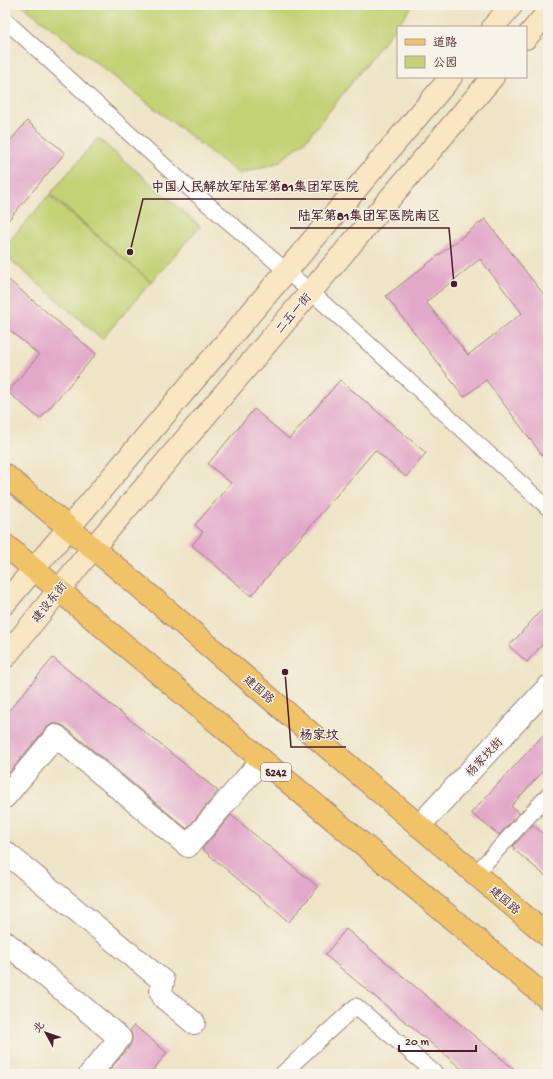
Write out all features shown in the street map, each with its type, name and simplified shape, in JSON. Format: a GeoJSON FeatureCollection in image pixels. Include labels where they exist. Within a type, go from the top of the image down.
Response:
{"type":"FeatureCollection","features":[{"type":"Feature","properties":{"kind":"main road","name":"建国路"},"geometry":{"type":"LineString","coordinates":[[5,475],[93,548],[548,936]]}},
{"type":"Feature","properties":{"kind":"main road","name":"S242"},"geometry":{"type":"LineString","coordinates":[[5,545],[548,999]]}},
{"type":"Feature","properties":{"kind":"street"},"geometry":{"type":"LineString","coordinates":[[494,26],[512,5]]}},
{"type":"Feature","properties":{"kind":"street"},"geometry":{"type":"LineString","coordinates":[[527,37],[548,12]]}},
{"type":"Feature","properties":{"kind":"street"},"geometry":{"type":"LineString","coordinates":[[5,603],[450,78]]}},
{"type":"Feature","properties":{"kind":"street","name":"二五一街"},"geometry":{"type":"LineString","coordinates":[[93,548],[492,78]]}},
{"type":"Feature","properties":{"kind":"street","name":"建设东街"},"geometry":{"type":"LineString","coordinates":[[5,656],[93,548]]}},
{"type":"Feature","properties":{"kind":"street","name":"杨家坟街"},"geometry":{"type":"LineString","coordinates":[[419,826],[548,687]]}},
{"type":"Feature","properties":{"kind":"street"},"geometry":{"type":"LineString","coordinates":[[5,797],[56,736],[188,846],[262,760]]}},
{"type":"Feature","properties":{"kind":"street"},"geometry":{"type":"LineString","coordinates":[[5,852],[163,981],[162,992],[164,998],[194,1022]]}},
{"type":"Feature","properties":{"kind":"street"},"geometry":{"type":"LineString","coordinates":[[5,942],[120,1038],[90,1074]]}},
{"type":"Feature","properties":{"kind":"lane"},"geometry":{"type":"LineString","coordinates":[[5,20],[189,188],[311,292],[548,508]]}},
{"type":"Feature","properties":{"kind":"lane"},"geometry":{"type":"LineString","coordinates":[[475,874],[548,796]]}},
{"type":"Feature","properties":{"kind":"lane"},"geometry":{"type":"LineString","coordinates":[[282,1074],[356,1006],[436,1074]]}},
{"type":"Feature","properties":{"kind":"green space"},"geometry":{"type":"Polygon","coordinates":[[[22,5],[413,5],[307,139],[279,162],[239,174],[22,5]]]}},
{"type":"Feature","properties":{"kind":"green space"},"geometry":{"type":"Polygon","coordinates":[[[98,138],[200,226],[151,282],[50,194],[98,138]]]}},
{"type":"Feature","properties":{"kind":"green space"},"geometry":{"type":"Polygon","coordinates":[[[49,195],[151,282],[102,339],[5,255],[5,246],[49,195]]]}},
{"type":"Feature","properties":{"kind":"building"},"geometry":{"type":"Polygon","coordinates":[[[27,121],[65,153],[5,224],[5,147],[27,121]]]}},
{"type":"Feature","properties":{"kind":"building"},"geometry":{"type":"Polygon","coordinates":[[[485,219],[548,300],[548,463],[486,380],[464,397],[386,296],[485,219]],[[480,259],[426,302],[468,355],[522,313],[480,259]]]}},
{"type":"Feature","properties":{"kind":"building"},"geometry":{"type":"Polygon","coordinates":[[[5,277],[96,354],[40,419],[8,392],[39,355],[5,326],[5,277]]]}},
{"type":"Feature","properties":{"kind":"building"},"geometry":{"type":"Polygon","coordinates":[[[340,380],[426,453],[406,477],[375,450],[251,596],[192,545],[203,532],[195,525],[231,483],[208,464],[254,409],[289,439],[340,380]]]}},
{"type":"Feature","properties":{"kind":"building"},"geometry":{"type":"Polygon","coordinates":[[[548,603],[548,638],[527,662],[509,646],[548,603]]]}},
{"type":"Feature","properties":{"kind":"building"},"geometry":{"type":"Polygon","coordinates":[[[53,658],[218,791],[187,829],[64,726],[59,724],[52,724],[46,728],[5,778],[5,715],[53,658]]]}},
{"type":"Feature","properties":{"kind":"building"},"geometry":{"type":"Polygon","coordinates":[[[548,730],[548,766],[511,806],[519,813],[499,835],[471,813],[548,730]]]}},
{"type":"Feature","properties":{"kind":"building"},"geometry":{"type":"Polygon","coordinates":[[[231,815],[318,887],[289,922],[202,849],[231,815]]]}},
{"type":"Feature","properties":{"kind":"building"},"geometry":{"type":"Polygon","coordinates":[[[533,825],[548,838],[548,878],[513,849],[515,848],[513,846],[533,825]]]}},
{"type":"Feature","properties":{"kind":"building"},"geometry":{"type":"Polygon","coordinates":[[[346,929],[520,1074],[468,1074],[325,955],[346,929]]]}},
{"type":"Feature","properties":{"kind":"building"},"geometry":{"type":"Polygon","coordinates":[[[134,1025],[167,1053],[150,1074],[106,1074],[130,1046],[132,1034],[130,1031],[134,1025]]]}},
{"type":"Feature","properties":{"kind":"place","name":"中国人民解放军陆军第81集团军医院"},"geometry":{"type":"Point","coordinates":[130,252]}},
{"type":"Feature","properties":{"kind":"place","name":"陆军第81集团军医院南区"},"geometry":{"type":"Point","coordinates":[454,284]}},
{"type":"Feature","properties":{"kind":"place","name":"杨家坟"},"geometry":{"type":"Point","coordinates":[285,672]}}]}
